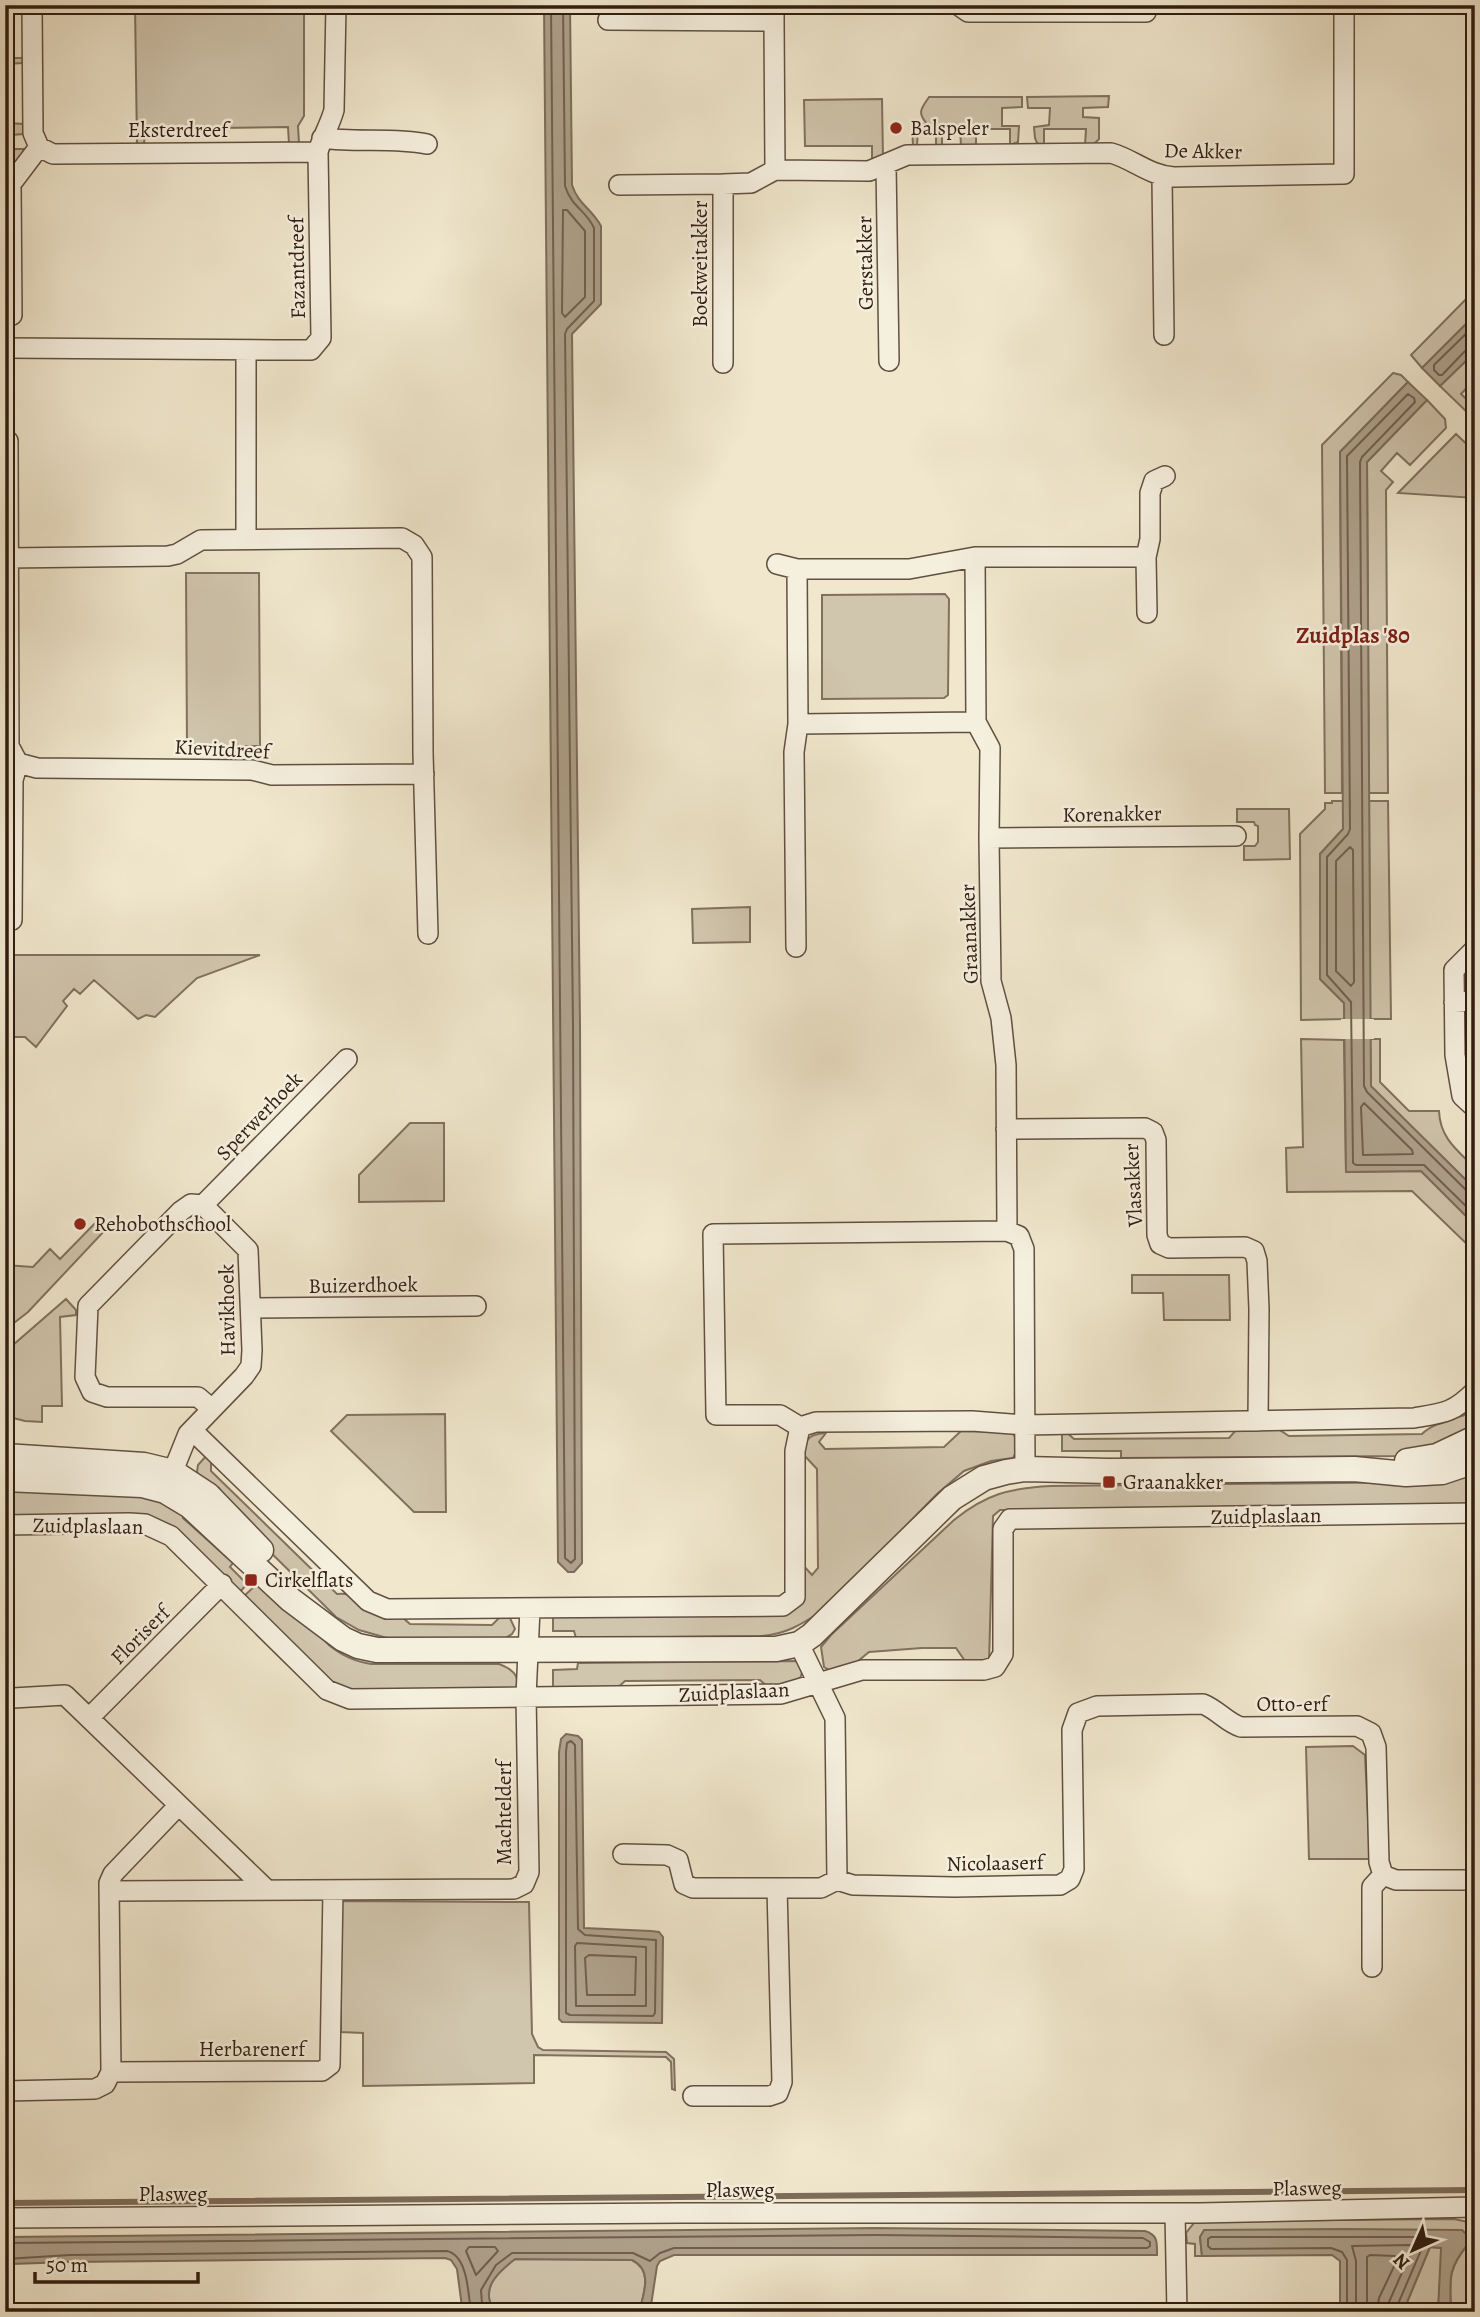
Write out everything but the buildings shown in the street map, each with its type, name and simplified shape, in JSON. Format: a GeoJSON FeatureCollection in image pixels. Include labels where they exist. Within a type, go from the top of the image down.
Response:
{"type":"FeatureCollection","features":[{"type":"Feature","properties":{"kind":"street"},"geometry":{"type":"LineString","coordinates":[[12,315],[11,184],[39,147],[33,133],[32,5]]}},
{"type":"Feature","properties":{"kind":"street","name":"Fazantdreef"},"geometry":{"type":"LineString","coordinates":[[5,348],[311,350],[321,338],[320,145],[331,125],[334,110],[335,5]]}},
{"type":"Feature","properties":{"kind":"street"},"geometry":{"type":"LineString","coordinates":[[958,5],[968,12],[1146,12],[1146,5]]}},
{"type":"Feature","properties":{"kind":"street","name":"De Akker"},"geometry":{"type":"LineString","coordinates":[[723,184],[751,183],[775,170],[869,171],[907,155],[1111,153],[1124,156],[1162,177],[1343,174],[1344,5]]}},
{"type":"Feature","properties":{"kind":"street"},"geometry":{"type":"LineString","coordinates":[[608,20],[772,13],[775,170]]}},
{"type":"Feature","properties":{"kind":"street","name":"Eksterdreef"},"geometry":{"type":"LineString","coordinates":[[39,147],[53,155],[320,145],[348,141],[414,141],[427,144]]}},
{"type":"Feature","properties":{"kind":"street","name":"Gerstakker"},"geometry":{"type":"LineString","coordinates":[[886,164],[889,361]]}},
{"type":"Feature","properties":{"kind":"street"},"geometry":{"type":"LineString","coordinates":[[1162,177],[1164,335]]}},
{"type":"Feature","properties":{"kind":"street","name":"Boekweitakker"},"geometry":{"type":"LineString","coordinates":[[619,184],[723,184],[723,363]]}},
{"type":"Feature","properties":{"kind":"street"},"geometry":{"type":"LineString","coordinates":[[246,350],[246,539]]}},
{"type":"Feature","properties":{"kind":"street"},"geometry":{"type":"LineString","coordinates":[[8,441],[9,746],[18,763],[13,780],[12,920]]}},
{"type":"Feature","properties":{"kind":"street"},"geometry":{"type":"LineString","coordinates":[[1147,612],[1146,557],[1150,539],[1150,493],[1154,481],[1166,476]]}},
{"type":"Feature","properties":{"kind":"street"},"geometry":{"type":"LineString","coordinates":[[8,558],[168,556],[177,554],[201,540],[402,538],[414,545],[422,557],[428,934]]}},
{"type":"Feature","properties":{"kind":"street"},"geometry":{"type":"LineString","coordinates":[[777,564],[797,569],[909,569],[975,557],[1146,557]]}},
{"type":"Feature","properties":{"kind":"street","name":"Graanakker"},"geometry":{"type":"LineString","coordinates":[[975,557],[976,722],[990,748],[991,981],[1001,1018],[1005,1054],[1007,1231]]}},
{"type":"Feature","properties":{"kind":"street"},"geometry":{"type":"LineString","coordinates":[[796,947],[794,750],[798,724],[797,569]]}},
{"type":"Feature","properties":{"kind":"street"},"geometry":{"type":"LineString","coordinates":[[798,724],[976,722]]}},
{"type":"Feature","properties":{"kind":"street","name":"Kievitdreef"},"geometry":{"type":"LineString","coordinates":[[18,763],[37,768],[252,769],[272,775],[424,774]]}},
{"type":"Feature","properties":{"kind":"street","name":"Korenakker"},"geometry":{"type":"LineString","coordinates":[[989,838],[1236,836]]}},
{"type":"Feature","properties":{"kind":"street"},"geometry":{"type":"LineString","coordinates":[[1475,949],[1454,970],[1455,1055],[1462,1096],[1475,1108]]}},
{"type":"Feature","properties":{"kind":"street"},"geometry":{"type":"LineString","coordinates":[[1454,1002],[1475,1001]]}},
{"type":"Feature","properties":{"kind":"street","name":"Sperwerhoek"},"geometry":{"type":"LineString","coordinates":[[203,1205],[347,1059]]}},
{"type":"Feature","properties":{"kind":"street","name":"Vlasakker"},"geometry":{"type":"LineString","coordinates":[[1006,1129],[1145,1128],[1153,1132],[1156,1140],[1157,1235],[1160,1244],[1169,1248],[1245,1247],[1254,1251],[1257,1261],[1259,1309],[1258,1421]]}},
{"type":"Feature","properties":{"kind":"street"},"geometry":{"type":"LineString","coordinates":[[203,1205],[191,1204],[181,1211],[88,1306],[85,1377],[92,1392],[107,1397],[198,1397],[212,1409]]}},
{"type":"Feature","properties":{"kind":"street","name":"Havikhoek"},"geometry":{"type":"LineString","coordinates":[[169,1481],[188,1434],[244,1377],[251,1366],[248,1250],[203,1205]]}},
{"type":"Feature","properties":{"kind":"street"},"geometry":{"type":"LineString","coordinates":[[1026,1469],[1024,1424],[1024,1249],[1019,1236],[1007,1231],[713,1234],[716,1415],[780,1415],[800,1427],[816,1422],[972,1421],[1024,1424],[1414,1418],[1446,1413],[1475,1391]]}},
{"type":"Feature","properties":{"kind":"street","name":"Buizerdhoek"},"geometry":{"type":"LineString","coordinates":[[251,1308],[476,1306]]}},
{"type":"Feature","properties":{"kind":"street"},"geometry":{"type":"LineString","coordinates":[[192,1430],[368,1601],[387,1609],[530,1609],[783,1606],[789,1602],[795,1597],[795,1451],[800,1427]]}},
{"type":"Feature","properties":{"kind":"street"},"geometry":{"type":"LineString","coordinates":[[1354,1469],[1437,1456],[1475,1438]]}},
{"type":"Feature","properties":{"kind":"street","name":"Zuidplaslaan"},"geometry":{"type":"LineString","coordinates":[[5,1456],[144,1465],[169,1481],[208,1495],[301,1591],[331,1629],[358,1646],[377,1650],[526,1651],[776,1649],[799,1644]]}},
{"type":"Feature","properties":{"kind":"street"},"geometry":{"type":"LineString","coordinates":[[837,1880],[835,1718],[799,1644],[812,1635],[952,1498],[984,1478],[1026,1469],[1354,1469],[1406,1474],[1442,1472],[1475,1461]]}},
{"type":"Feature","properties":{"kind":"street","name":"Zuidplaslaan"},"geometry":{"type":"LineString","coordinates":[[5,1479],[142,1485],[169,1481]]}},
{"type":"Feature","properties":{"kind":"street","name":"Zuidplaslaan"},"geometry":{"type":"LineString","coordinates":[[5,1525],[145,1524],[171,1536],[327,1690],[350,1699],[781,1694],[862,1670],[984,1671],[995,1667],[1003,1654],[1003,1529],[1010,1519],[1475,1513]]}},
{"type":"Feature","properties":{"kind":"street","name":"Floriserf"},"geometry":{"type":"LineString","coordinates":[[90,1717],[222,1584]]}},
{"type":"Feature","properties":{"kind":"street","name":"Machtelderf"},"geometry":{"type":"LineString","coordinates":[[110,1891],[514,1889],[524,1884],[529,1872],[526,1651],[530,1609]]}},
{"type":"Feature","properties":{"kind":"street"},"geometry":{"type":"LineString","coordinates":[[5,1694],[13,1698],[65,1695],[266,1889]]}},
{"type":"Feature","properties":{"kind":"street","name":"Otto-erf"},"geometry":{"type":"LineString","coordinates":[[1078,1713],[1097,1706],[1203,1704],[1217,1710],[1232,1724],[1241,1727],[1357,1726],[1370,1733],[1376,1747],[1379,1862],[1384,1874]]}},
{"type":"Feature","properties":{"kind":"street","name":"Nicolaaserf"},"geometry":{"type":"LineString","coordinates":[[623,1854],[667,1855],[678,1860],[684,1884],[693,1888],[821,1888],[837,1880],[853,1885],[1060,1885],[1070,1879],[1074,1869],[1072,1730],[1078,1713]]}},
{"type":"Feature","properties":{"kind":"street"},"geometry":{"type":"LineString","coordinates":[[5,2091],[95,2089],[105,2084],[111,2073],[109,1883],[113,1874],[178,1806]]}},
{"type":"Feature","properties":{"kind":"street"},"geometry":{"type":"LineString","coordinates":[[1372,1967],[1372,1887],[1384,1874],[1396,1880],[1475,1880]]}},
{"type":"Feature","properties":{"kind":"street"},"geometry":{"type":"LineString","coordinates":[[693,2096],[769,2096],[778,2093],[782,2082],[778,1888]]}},
{"type":"Feature","properties":{"kind":"street","name":"Herbarenerf"},"geometry":{"type":"LineString","coordinates":[[111,2073],[322,2071],[330,2065],[333,1890]]}},
{"type":"Feature","properties":{"kind":"street","name":"Plasweg"},"geometry":{"type":"LineString","coordinates":[[5,2218],[682,2213],[1175,2213],[1475,2207]]}},
{"type":"Feature","properties":{"kind":"street"},"geometry":{"type":"LineString","coordinates":[[1175,2213],[1177,2312]]}},
{"type":"Feature","properties":{"kind":"shaded area"},"geometry":{"type":"Polygon","coordinates":[[[6,5],[6,58],[23,58],[22,63],[6,64],[7,123],[24,124],[23,134],[12,135],[13,149],[23,149],[24,153],[5,174],[6,5]]]}},
{"type":"Feature","properties":{"kind":"shaded area"},"geometry":{"type":"Polygon","coordinates":[[[135,5],[304,5],[304,116],[298,126],[299,143],[289,144],[288,127],[145,129],[144,145],[137,145],[135,5]]]}},
{"type":"Feature","properties":{"kind":"shaded area"},"geometry":{"type":"Polygon","coordinates":[[[1109,96],[1108,107],[1083,108],[1083,117],[1099,118],[1099,139],[1093,145],[1085,145],[1086,129],[1044,129],[1044,146],[1037,143],[1034,127],[1049,125],[1050,108],[1028,108],[1027,97],[1109,96]]]}},
{"type":"Feature","properties":{"kind":"shaded area"},"geometry":{"type":"Polygon","coordinates":[[[929,97],[1022,97],[1022,107],[1002,108],[1002,126],[1019,126],[1018,142],[1010,145],[1010,129],[976,129],[976,145],[961,146],[960,128],[942,129],[942,146],[936,146],[936,129],[918,129],[917,146],[913,146],[912,127],[927,124],[921,111],[929,97]]]}},
{"type":"Feature","properties":{"kind":"shaded area"},"geometry":{"type":"Polygon","coordinates":[[[882,99],[883,159],[872,162],[872,146],[805,146],[804,100],[882,99]]]}},
{"type":"Feature","properties":{"kind":"shaded area"},"geometry":{"type":"Polygon","coordinates":[[[1475,290],[1475,315],[1422,368],[1411,355],[1475,290]]]}},
{"type":"Feature","properties":{"kind":"shaded area"},"geometry":{"type":"Polygon","coordinates":[[[1475,352],[1475,379],[1461,394],[1475,407],[1475,420],[1440,386],[1475,352]]]}},
{"type":"Feature","properties":{"kind":"shaded area"},"geometry":{"type":"Polygon","coordinates":[[[1393,373],[1401,375],[1408,382],[1340,452],[1342,793],[1325,793],[1322,445],[1393,373]]]}},
{"type":"Feature","properties":{"kind":"shaded area"},"geometry":{"type":"Polygon","coordinates":[[[1427,400],[1445,419],[1446,428],[1410,465],[1397,453],[1381,471],[1393,482],[1386,490],[1388,793],[1369,793],[1367,462],[1427,400]]]}},
{"type":"Feature","properties":{"kind":"shaded area"},"geometry":{"type":"Polygon","coordinates":[[[1456,434],[1475,452],[1475,498],[1398,493],[1456,434]]]}},
{"type":"Feature","properties":{"kind":"shaded area"},"geometry":{"type":"Polygon","coordinates":[[[186,573],[259,573],[260,746],[187,746],[186,573]]]}},
{"type":"Feature","properties":{"kind":"shaded area"},"geometry":{"type":"Polygon","coordinates":[[[945,594],[949,599],[948,695],[944,698],[822,699],[822,595],[945,594]]]}},
{"type":"Feature","properties":{"kind":"shaded area"},"geometry":{"type":"Polygon","coordinates":[[[1343,801],[1343,829],[1320,854],[1320,979],[1344,1003],[1344,1019],[1301,1020],[1300,834],[1325,809],[1325,803],[1343,801]]]}},
{"type":"Feature","properties":{"kind":"shaded area"},"geometry":{"type":"Polygon","coordinates":[[[1369,801],[1388,801],[1391,1019],[1370,1019],[1369,801]]]}},
{"type":"Feature","properties":{"kind":"shaded area"},"geometry":{"type":"Polygon","coordinates":[[[1237,809],[1289,809],[1290,859],[1244,860],[1244,846],[1255,846],[1258,842],[1258,826],[1254,822],[1237,822],[1237,809]]]}},
{"type":"Feature","properties":{"kind":"shaded area"},"geometry":{"type":"Polygon","coordinates":[[[5,901],[11,901],[10,955],[260,955],[197,978],[155,1017],[146,1015],[138,1019],[94,980],[80,994],[74,989],[63,1001],[67,1006],[36,1047],[25,1037],[5,1037],[5,901]]]}},
{"type":"Feature","properties":{"kind":"shaded area"},"geometry":{"type":"Polygon","coordinates":[[[750,907],[750,942],[693,943],[692,909],[750,907]]]}},
{"type":"Feature","properties":{"kind":"shaded area"},"geometry":{"type":"Polygon","coordinates":[[[1301,1039],[1344,1040],[1346,1172],[1421,1171],[1475,1225],[1475,1252],[1412,1191],[1287,1192],[1286,1148],[1303,1147],[1301,1039]]]}},
{"type":"Feature","properties":{"kind":"shaded area"},"geometry":{"type":"Polygon","coordinates":[[[1370,1039],[1380,1039],[1380,1082],[1409,1111],[1439,1111],[1446,1136],[1475,1168],[1475,1189],[1371,1087],[1370,1039]]]}},
{"type":"Feature","properties":{"kind":"shaded area"},"geometry":{"type":"Polygon","coordinates":[[[410,1123],[444,1123],[444,1201],[359,1202],[359,1175],[410,1123]]]}},
{"type":"Feature","properties":{"kind":"shaded area"},"geometry":{"type":"Polygon","coordinates":[[[101,1217],[108,1227],[28,1312],[5,1330],[5,1265],[33,1267],[50,1249],[60,1259],[101,1217]]]}},
{"type":"Feature","properties":{"kind":"shaded area"},"geometry":{"type":"Polygon","coordinates":[[[1132,1275],[1229,1275],[1230,1320],[1164,1320],[1163,1293],[1132,1293],[1132,1275]]]}},
{"type":"Feature","properties":{"kind":"shaded area"},"geometry":{"type":"Polygon","coordinates":[[[66,1299],[76,1310],[76,1315],[60,1317],[62,1406],[42,1406],[42,1422],[5,1416],[5,1352],[66,1299]]]}},
{"type":"Feature","properties":{"kind":"shaded area"},"geometry":{"type":"Polygon","coordinates":[[[1475,1411],[1475,1430],[1403,1456],[1121,1458],[1121,1451],[1062,1451],[1062,1430],[1074,1439],[1229,1438],[1237,1429],[1278,1429],[1289,1436],[1422,1434],[1440,1423],[1475,1411]]]}},
{"type":"Feature","properties":{"kind":"shaded area"},"geometry":{"type":"Polygon","coordinates":[[[445,1414],[446,1512],[414,1512],[331,1431],[347,1415],[445,1414]]]}},
{"type":"Feature","properties":{"kind":"shaded area"},"geometry":{"type":"Polygon","coordinates":[[[961,1431],[1012,1432],[1020,1445],[1013,1458],[991,1461],[964,1471],[937,1494],[822,1611],[793,1628],[760,1636],[576,1638],[574,1631],[553,1631],[553,1616],[788,1613],[799,1605],[803,1565],[812,1575],[818,1568],[817,1469],[802,1453],[810,1438],[826,1433],[819,1442],[825,1449],[944,1447],[961,1431]]]}},
{"type":"Feature","properties":{"kind":"shaded area"},"geometry":{"type":"Polygon","coordinates":[[[206,1456],[211,1460],[211,1471],[337,1594],[375,1603],[396,1613],[410,1624],[492,1625],[501,1616],[510,1618],[515,1629],[504,1639],[387,1638],[359,1630],[336,1617],[256,1538],[219,1488],[199,1475],[198,1465],[206,1456]]]}},
{"type":"Feature","properties":{"kind":"shaded area"},"geometry":{"type":"Polygon","coordinates":[[[1475,1470],[1475,1507],[1000,1510],[993,1516],[989,1663],[965,1661],[956,1648],[922,1648],[869,1652],[852,1666],[829,1670],[824,1667],[821,1647],[831,1635],[954,1520],[977,1504],[999,1494],[1023,1488],[1051,1486],[1423,1482],[1475,1470]]]}},
{"type":"Feature","properties":{"kind":"shaded area"},"geometry":{"type":"Polygon","coordinates":[[[20,1487],[125,1489],[187,1512],[183,1518],[233,1563],[230,1567],[247,1584],[239,1593],[167,1525],[12,1515],[6,1508],[7,1498],[20,1487]]]}},
{"type":"Feature","properties":{"kind":"shaded area"},"geometry":{"type":"Polygon","coordinates":[[[265,1582],[330,1646],[349,1658],[371,1664],[499,1664],[516,1676],[516,1688],[336,1689],[243,1597],[256,1585],[265,1582]]]}},
{"type":"Feature","properties":{"kind":"shaded area"},"geometry":{"type":"Polygon","coordinates":[[[796,1661],[802,1669],[799,1680],[769,1688],[760,1680],[625,1681],[616,1689],[553,1690],[553,1670],[577,1669],[578,1663],[796,1661]]]}},
{"type":"Feature","properties":{"kind":"shaded area"},"geometry":{"type":"Polygon","coordinates":[[[1353,1746],[1365,1755],[1370,1859],[1309,1859],[1306,1747],[1353,1746]]]}},
{"type":"Feature","properties":{"kind":"shaded area"},"geometry":{"type":"Polygon","coordinates":[[[340,1901],[529,1902],[532,2034],[538,2047],[543,2050],[666,2052],[674,2059],[675,2090],[672,2089],[671,2062],[666,2057],[534,2055],[534,2083],[363,2086],[363,2033],[341,2032],[340,1901]]]}},
{"type":"Feature","properties":{"kind":"shaded area"},"geometry":{"type":"Polygon","coordinates":[[[1454,2219],[1468,2222],[1475,2228],[1475,2312],[1451,2312],[1451,2275],[1456,2261],[1468,2244],[1462,2230],[1205,2230],[1200,2237],[1202,2256],[1195,2256],[1195,2244],[1187,2243],[1186,2233],[1194,2223],[1204,2221],[1454,2219]]]}},
{"type":"Feature","properties":{"kind":"shaded area"},"geometry":{"type":"Polygon","coordinates":[[[1430,2247],[1442,2248],[1438,2312],[1403,2312],[1430,2247]]]}},
{"type":"Feature","properties":{"kind":"shaded area"},"geometry":{"type":"Polygon","coordinates":[[[515,2259],[632,2260],[639,2264],[645,2276],[645,2290],[639,2312],[495,2312],[489,2296],[492,2282],[515,2259]]]}},
{"type":"Feature","properties":{"kind":"water"},"geometry":{"type":"Polygon","coordinates":[[[544,5],[570,5],[572,185],[601,226],[601,304],[572,334],[580,1025],[582,1563],[574,1572],[568,1572],[558,1562],[544,5]]]}},
{"type":"Feature","properties":{"kind":"water"},"geometry":{"type":"Polygon","coordinates":[[[1475,315],[1475,352],[1440,386],[1422,368],[1475,315]]]}},
{"type":"Feature","properties":{"kind":"water"},"geometry":{"type":"Polygon","coordinates":[[[1408,382],[1427,400],[1367,462],[1371,1086],[1475,1189],[1475,1225],[1421,1171],[1346,1172],[1344,1003],[1320,979],[1320,854],[1343,829],[1340,452],[1408,382]]]}},
{"type":"Feature","properties":{"kind":"water"},"geometry":{"type":"Polygon","coordinates":[[[566,1734],[578,1736],[582,1740],[584,1928],[659,1932],[663,1937],[662,2023],[562,2022],[559,2019],[559,1752],[561,1739],[566,1734]]]}},
{"type":"Feature","properties":{"kind":"water"},"geometry":{"type":"Polygon","coordinates":[[[875,2228],[1145,2231],[1156,2240],[1157,2255],[674,2255],[660,2261],[657,2266],[650,2312],[639,2312],[645,2290],[645,2276],[639,2264],[632,2260],[515,2259],[492,2282],[489,2296],[495,2312],[465,2312],[457,2269],[451,2260],[445,2258],[70,2262],[11,2264],[5,2267],[5,2237],[875,2228]]]}},
{"type":"Feature","properties":{"kind":"water"},"geometry":{"type":"Polygon","coordinates":[[[1204,2230],[1462,2230],[1468,2236],[1468,2244],[1456,2261],[1451,2275],[1451,2312],[1438,2312],[1441,2248],[1430,2247],[1403,2312],[1340,2312],[1340,2261],[1332,2255],[1202,2256],[1200,2237],[1204,2230]]]}},
{"type":"Feature","properties":{"kind":"pier"},"geometry":{"type":"Polygon","coordinates":[[[1341,1019],[1374,1019],[1374,1039],[1341,1039],[1341,1019]]]}},
{"type":"Feature","properties":{"kind":"waterway"},"geometry":{"type":"LineString","coordinates":[[5,2203],[1475,2190]]}},
{"type":"Feature","properties":{"kind":"place","name":"Balspeler"},"geometry":{"type":"Point","coordinates":[896,128]}},
{"type":"Feature","properties":{"kind":"place","name":"Rehobothschool"},"geometry":{"type":"Point","coordinates":[80,1224]}},
{"type":"Feature","properties":{"kind":"place","name":"Graanakker"},"geometry":{"type":"Point","coordinates":[1109,1482]}},
{"type":"Feature","properties":{"kind":"place","name":"Cirkelflats"},"geometry":{"type":"Point","coordinates":[251,1580]}},
{"type":"Feature","properties":{"kind":"district","name":"Zuidplas '80"},"geometry":{"type":"Point","coordinates":[1353,635]}}]}
